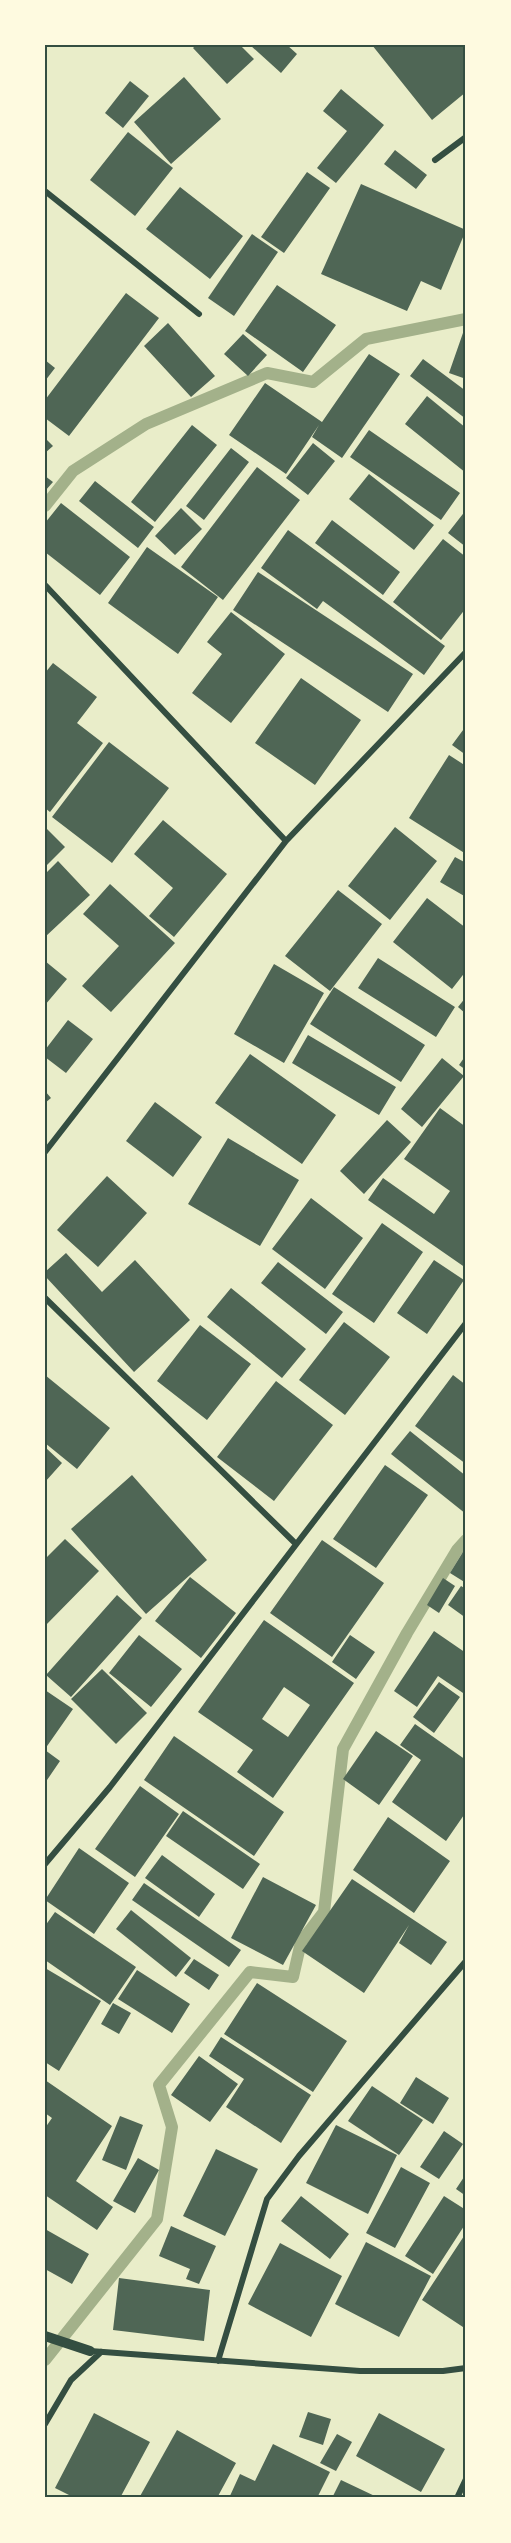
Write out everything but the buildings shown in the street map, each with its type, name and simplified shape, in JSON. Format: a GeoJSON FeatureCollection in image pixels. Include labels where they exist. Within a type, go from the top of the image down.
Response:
{"type":"FeatureCollection","features":[{"type":"Feature","properties":{"kind":"street"},"geometry":{"type":"LineString","coordinates":[[435,160],[466,137]]}},
{"type":"Feature","properties":{"kind":"street"},"geometry":{"type":"LineString","coordinates":[[45,191],[199,314]]}},
{"type":"Feature","properties":{"kind":"street"},"geometry":{"type":"LineString","coordinates":[[45,585],[286,841]]}},
{"type":"Feature","properties":{"kind":"street"},"geometry":{"type":"LineString","coordinates":[[45,1152],[286,841],[466,652]]}},
{"type":"Feature","properties":{"kind":"street"},"geometry":{"type":"LineString","coordinates":[[45,1298],[296,1544]]}},
{"type":"Feature","properties":{"kind":"street"},"geometry":{"type":"LineString","coordinates":[[45,1864],[110,1787],[466,1323]]}},
{"type":"Feature","properties":{"kind":"street"},"geometry":{"type":"LineString","coordinates":[[218,2361],[267,2199],[298,2156],[466,1961]]}},
{"type":"Feature","properties":{"kind":"street"},"geometry":{"type":"LineString","coordinates":[[45,2336],[90,2351],[218,2361],[360,2371],[443,2371],[466,2368]]}},
{"type":"Feature","properties":{"kind":"street"},"geometry":{"type":"LineString","coordinates":[[45,2424],[71,2380],[102,2351]]}},
{"type":"Feature","properties":{"kind":"street"},"geometry":{"type":"LineString","coordinates":[[457,2498],[466,2479]]}},
{"type":"Feature","properties":{"kind":"waterway"},"geometry":{"type":"LineString","coordinates":[[45,506],[73,471],[146,424],[267,373],[313,382],[366,339],[466,319]]}},
{"type":"Feature","properties":{"kind":"waterway"},"geometry":{"type":"LineString","coordinates":[[45,2360],[157,2219],[172,2127],[159,2085],[250,1972],[293,1977],[301,1942],[324,1912],[343,1749],[407,1633],[457,1550],[466,1540]]}}]}
